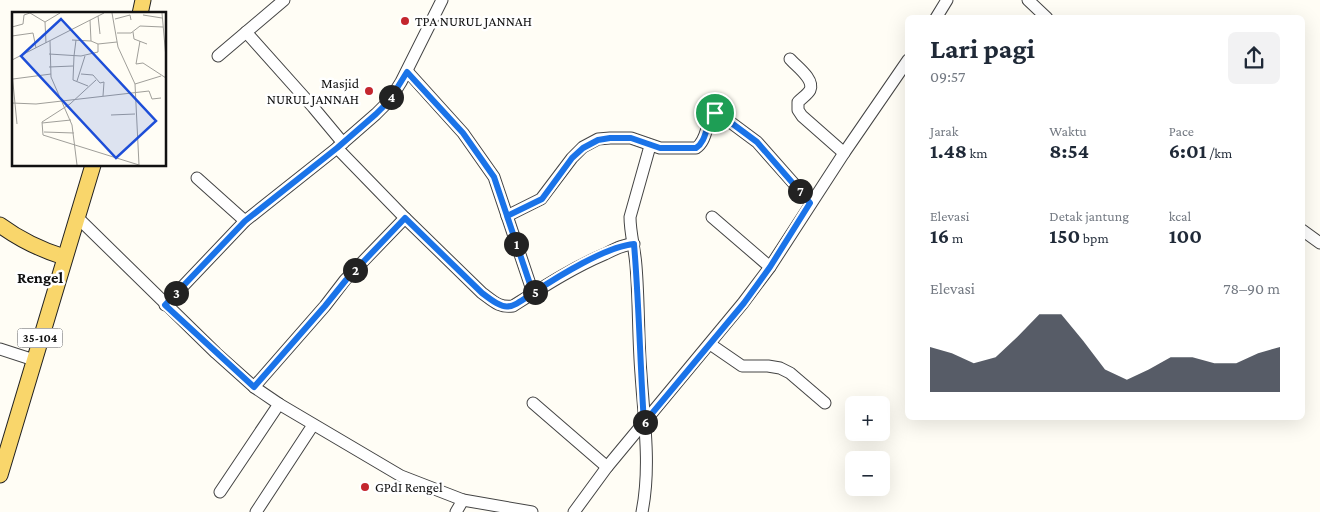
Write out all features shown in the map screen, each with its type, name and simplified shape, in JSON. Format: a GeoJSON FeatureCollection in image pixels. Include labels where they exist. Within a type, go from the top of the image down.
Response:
{"type":"FeatureCollection","features":[{"type":"Feature","properties":{"kind":"main road","name":"35-104"},"geometry":{"type":"LineString","coordinates":[[0,475],[93,166]]}},
{"type":"Feature","properties":{"kind":"main road"},"geometry":{"type":"LineString","coordinates":[[0,226],[29,243],[64,257]]}},
{"type":"Feature","properties":{"kind":"street"},"geometry":{"type":"LineString","coordinates":[[218,56],[284,0]]}},
{"type":"Feature","properties":{"kind":"street"},"geometry":{"type":"LineString","coordinates":[[165,305],[245,221],[340,146],[389,101],[407,72],[442,0]]}},
{"type":"Feature","properties":{"kind":"street"},"geometry":{"type":"LineString","coordinates":[[938,15],[947,0]]}},
{"type":"Feature","properties":{"kind":"street"},"geometry":{"type":"LineString","coordinates":[[1028,0],[1044,15]]}},
{"type":"Feature","properties":{"kind":"street"},"geometry":{"type":"LineString","coordinates":[[246,32],[313,107],[340,146],[405,218],[482,293],[495,303],[505,307],[513,306],[556,278],[589,260],[630,244]]}},
{"type":"Feature","properties":{"kind":"street"},"geometry":{"type":"LineString","coordinates":[[790,59],[810,83],[810,90],[798,102],[798,110],[802,116],[844,153]]}},
{"type":"Feature","properties":{"kind":"street"},"geometry":{"type":"LineString","coordinates":[[407,72],[463,133],[494,177],[533,293]]}},
{"type":"Feature","properties":{"kind":"street"},"geometry":{"type":"LineString","coordinates":[[574,512],[607,467],[744,303],[770,267],[844,153],[903,78]]}},
{"type":"Feature","properties":{"kind":"street"},"geometry":{"type":"LineString","coordinates":[[507,216],[542,199],[572,158],[583,148],[598,140],[631,138],[648,144],[678,149],[698,146],[711,117],[715,113],[718,113],[757,142],[810,203]]}},
{"type":"Feature","properties":{"kind":"street"},"geometry":{"type":"LineString","coordinates":[[642,512],[645,486],[640,428],[639,306],[630,244],[630,217],[648,144]]}},
{"type":"Feature","properties":{"kind":"street"},"geometry":{"type":"LineString","coordinates":[[197,178],[245,221]]}},
{"type":"Feature","properties":{"kind":"street"},"geometry":{"type":"LineString","coordinates":[[77,216],[165,305],[254,387],[279,404],[400,476],[463,500],[532,512]]}},
{"type":"Feature","properties":{"kind":"street"},"geometry":{"type":"LineString","coordinates":[[712,217],[770,267]]}},
{"type":"Feature","properties":{"kind":"street"},"geometry":{"type":"LineString","coordinates":[[254,387],[346,280],[405,218]]}},
{"type":"Feature","properties":{"kind":"street"},"geometry":{"type":"LineString","coordinates":[[1305,232],[1320,244]]}},
{"type":"Feature","properties":{"kind":"street"},"geometry":{"type":"LineString","coordinates":[[710,344],[742,366],[768,366],[780,368],[790,373],[825,402]]}},
{"type":"Feature","properties":{"kind":"street"},"geometry":{"type":"LineString","coordinates":[[0,349],[34,360]]}},
{"type":"Feature","properties":{"kind":"street"},"geometry":{"type":"LineString","coordinates":[[533,402],[607,467]]}},
{"type":"Feature","properties":{"kind":"street"},"geometry":{"type":"LineString","coordinates":[[220,492],[279,404]]}},
{"type":"Feature","properties":{"kind":"street"},"geometry":{"type":"LineString","coordinates":[[256,512],[313,425]]}},
{"type":"Feature","properties":{"kind":"street"},"geometry":{"type":"LineString","coordinates":[[456,512],[463,500]]}},
{"type":"Feature","properties":{"kind":"place","name":"TPA NURUL JANNAH"},"geometry":{"type":"Point","coordinates":[405,21]}},
{"type":"Feature","properties":{"kind":"place","name":"Masjid NURUL JANNAH"},"geometry":{"type":"Point","coordinates":[369,91]}},
{"type":"Feature","properties":{"kind":"place","name":"GPdI Rengel"},"geometry":{"type":"Point","coordinates":[365,487]}},
{"type":"Feature","properties":{"kind":"district","name":"Rengel"},"geometry":{"type":"Point","coordinates":[40,277]}},
{"type":"Feature","properties":{"kind":"route"},"geometry":{"type":"LineString","coordinates":[[715,113],[711,117],[700,145],[696,148],[660,148],[631,138],[598,140],[583,148],[572,158],[542,199],[507,216],[533,293],[513,306],[505,307],[495,303],[482,293],[405,218],[346,280],[254,387],[165,305],[245,221],[290,183],[337,148],[376,114],[389,101],[407,72],[463,133],[494,177],[512,235],[533,293],[589,260],[625,245],[634,244],[639,306],[640,371],[644,423],[744,303],[770,267],[810,203],[757,142],[718,113],[715,113]]}}]}
